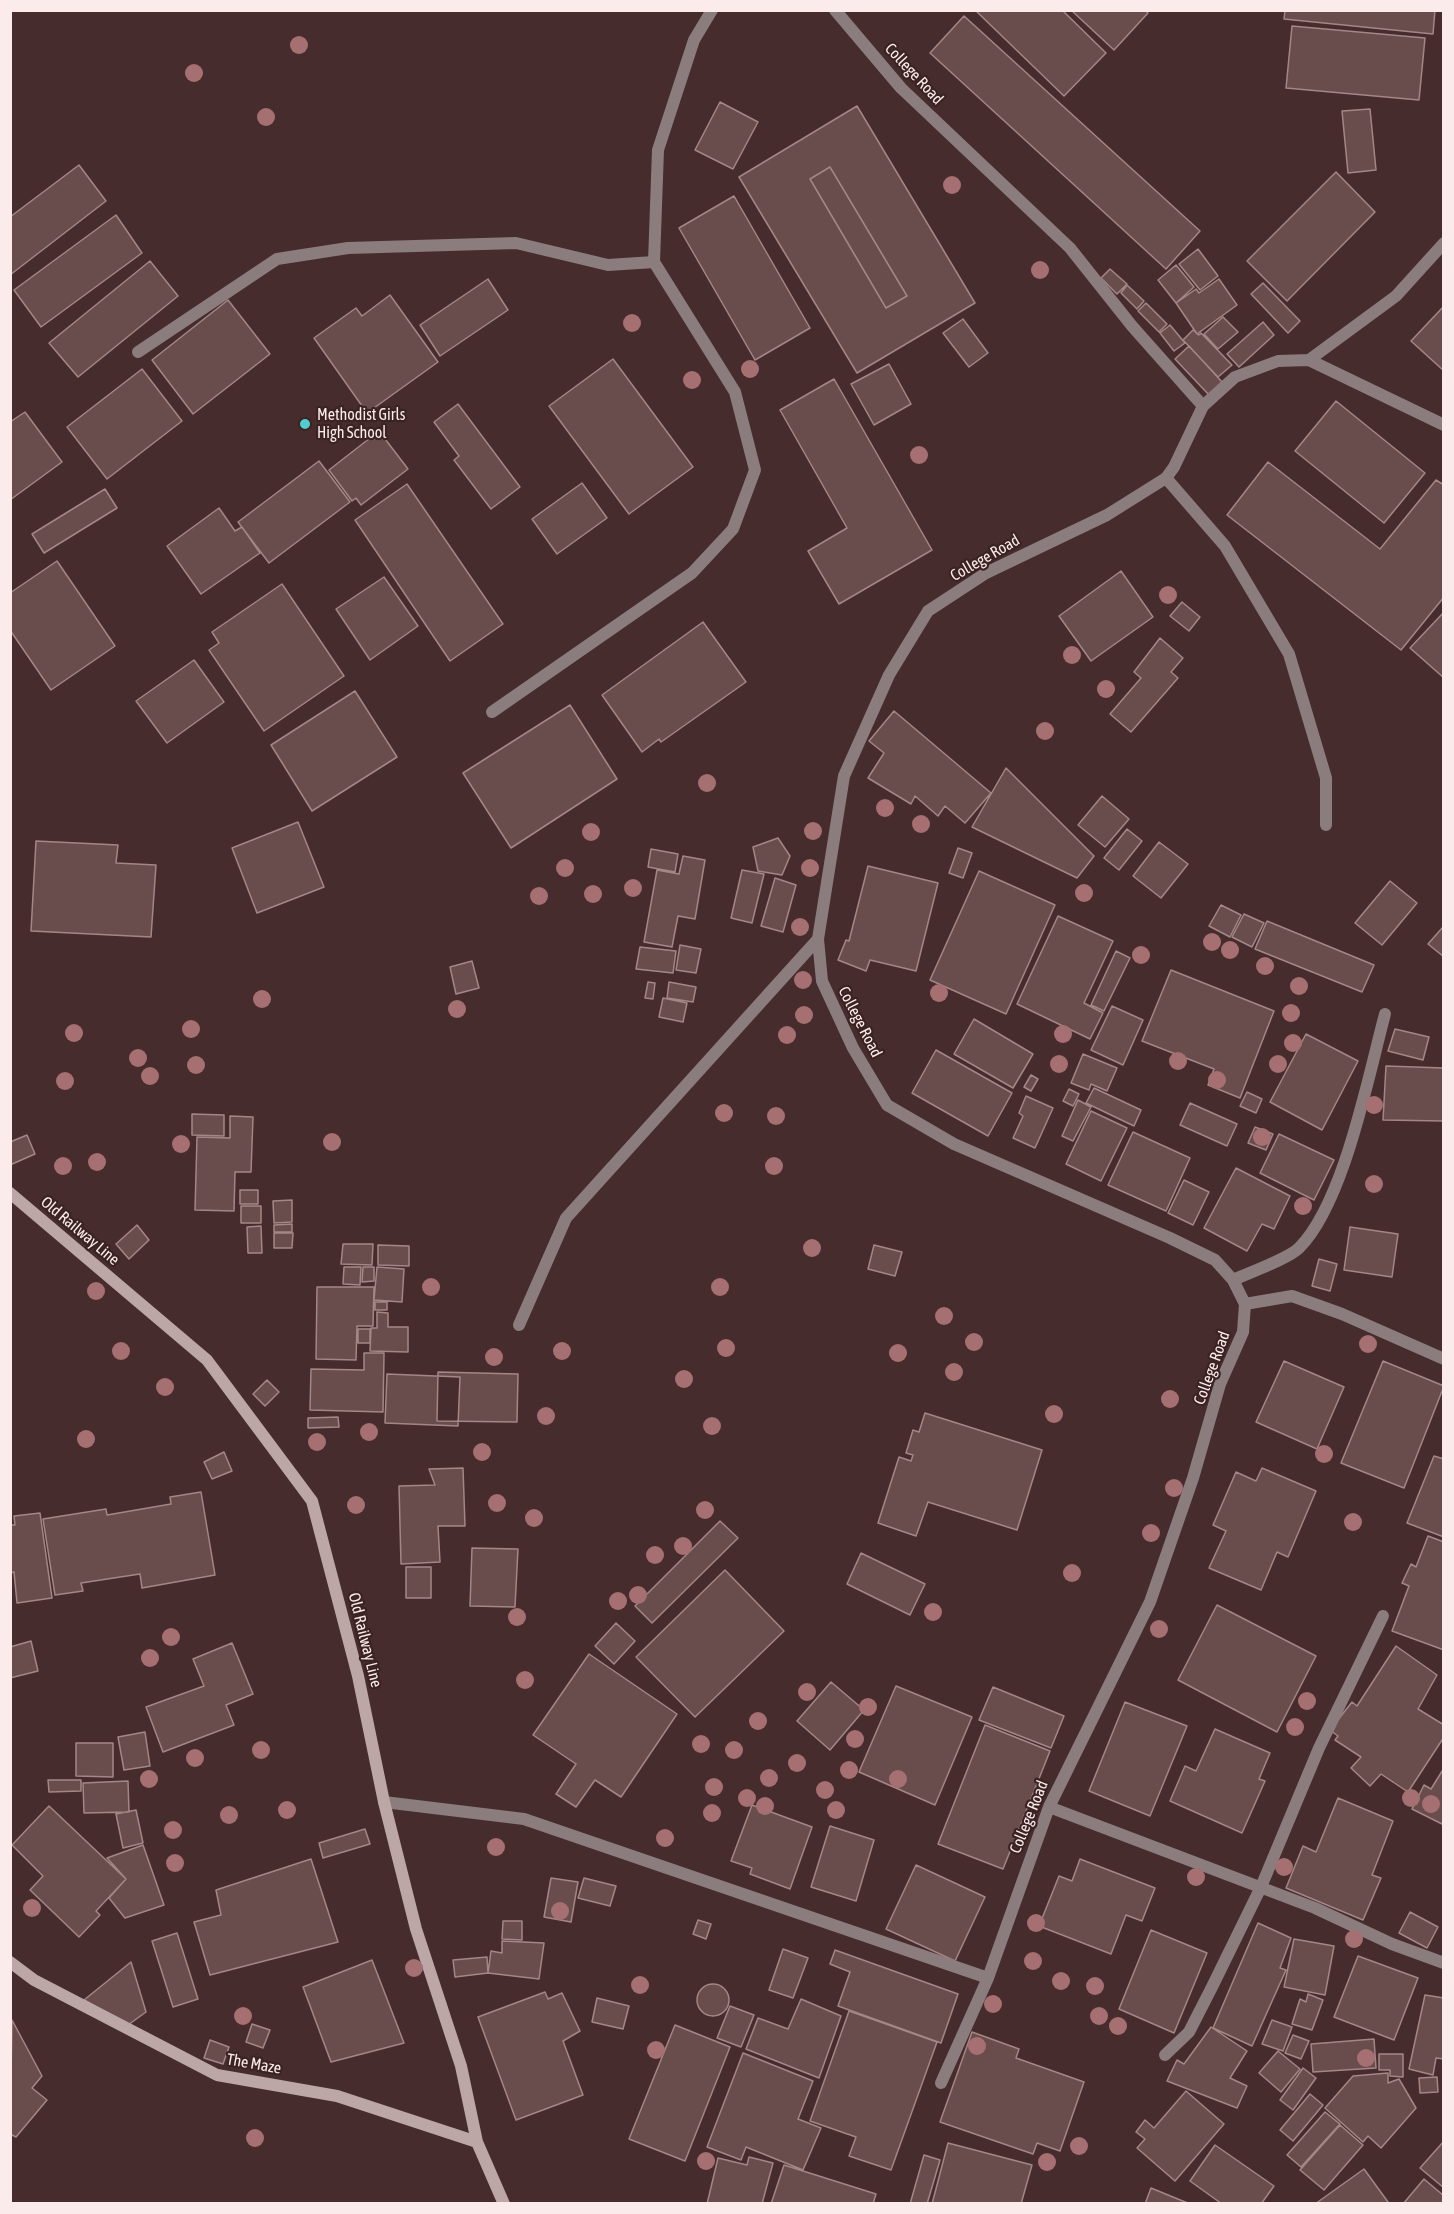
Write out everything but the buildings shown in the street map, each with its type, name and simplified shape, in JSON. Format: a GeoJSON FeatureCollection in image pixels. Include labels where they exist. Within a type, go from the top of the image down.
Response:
{"type":"FeatureCollection","features":[{"type":"Feature","properties":{"kind":"street"},"geometry":{"type":"LineString","coordinates":[[492,711],[692,573],[733,529],[755,470],[735,392],[654,261],[658,150],[694,40],[711,10]]}},
{"type":"Feature","properties":{"kind":"street","name":"College Road"},"geometry":{"type":"LineString","coordinates":[[835,10],[901,88],[1070,248],[1132,326],[1203,406],[1174,467],[1166,478],[1107,515],[986,573],[927,611],[889,675],[844,776],[818,939],[822,981],[852,1048],[887,1105],[954,1143],[1215,1260],[1233,1280],[1245,1304],[1243,1332],[1220,1384],[1193,1478],[1149,1602],[1049,1807],[988,1978],[941,2083]]}},
{"type":"Feature","properties":{"kind":"street"},"geometry":{"type":"LineString","coordinates":[[138,352],[277,259],[348,249],[516,243],[608,265],[654,261]]}},
{"type":"Feature","properties":{"kind":"street"},"geometry":{"type":"LineString","coordinates":[[1309,360],[1396,296],[1443,243]]}},
{"type":"Feature","properties":{"kind":"street"},"geometry":{"type":"LineString","coordinates":[[1203,406],[1235,377],[1278,361],[1309,360],[1443,425]]}},
{"type":"Feature","properties":{"kind":"street"},"geometry":{"type":"LineString","coordinates":[[1166,478],[1225,546],[1288,654],[1326,778],[1326,825]]}},
{"type":"Feature","properties":{"kind":"street"},"geometry":{"type":"LineString","coordinates":[[519,1324],[566,1218],[818,939]]}},
{"type":"Feature","properties":{"kind":"street"},"geometry":{"type":"LineString","coordinates":[[1233,1280],[1297,1250],[1319,1222],[1349,1149],[1385,1014]]}},
{"type":"Feature","properties":{"kind":"street","name":"Old Railway Line"},"geometry":{"type":"LineString","coordinates":[[10,1193],[207,1360],[312,1500],[358,1676],[384,1802],[416,1929],[461,2066],[477,2142],[504,2204]]}},
{"type":"Feature","properties":{"kind":"street"},"geometry":{"type":"LineString","coordinates":[[1245,1304],[1292,1296],[1342,1314],[1443,1359]]}},
{"type":"Feature","properties":{"kind":"street"},"geometry":{"type":"LineString","coordinates":[[1165,2055],[1189,2032],[1261,1887],[1318,1748],[1383,1617]]}},
{"type":"Feature","properties":{"kind":"street"},"geometry":{"type":"LineString","coordinates":[[384,1802],[524,1819],[988,1978]]}},
{"type":"Feature","properties":{"kind":"street"},"geometry":{"type":"LineString","coordinates":[[1049,1807],[1261,1887],[1443,1963]]}},
{"type":"Feature","properties":{"kind":"street","name":"The Maze"},"geometry":{"type":"LineString","coordinates":[[10,1962],[34,1980],[217,2075],[337,2096],[477,2142]]}},
{"type":"Feature","properties":{"kind":"place","name":"Methodist Girls High School"},"geometry":{"type":"Point","coordinates":[305,424]}}]}
